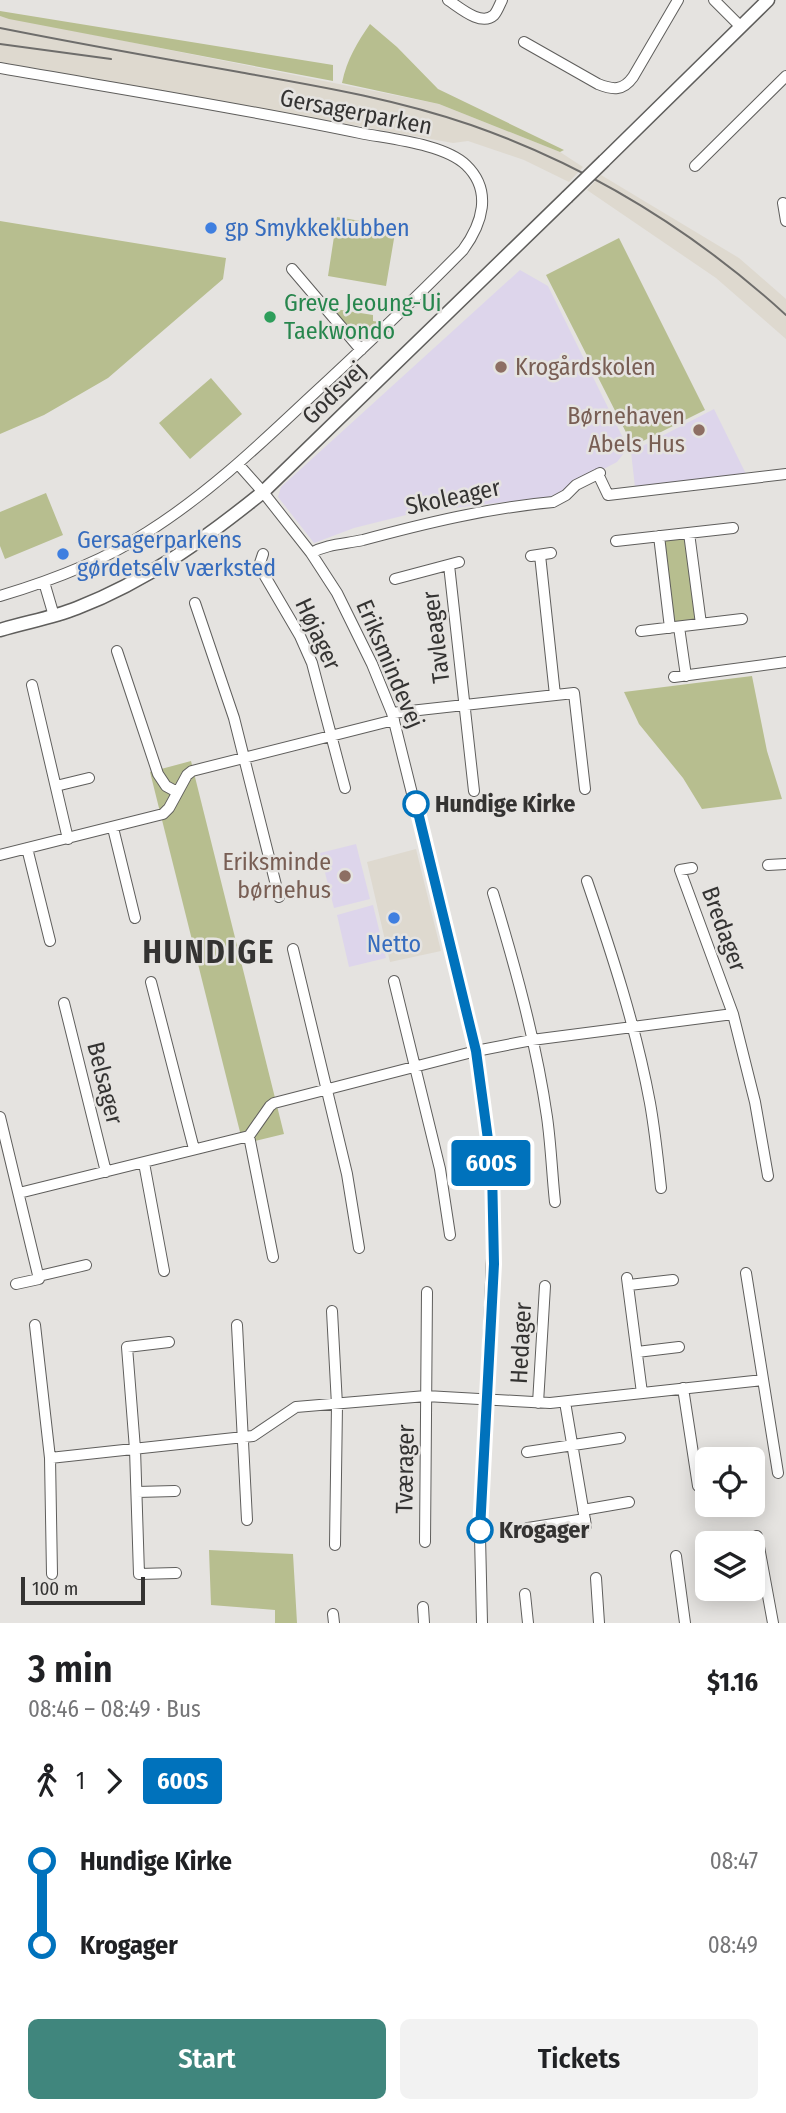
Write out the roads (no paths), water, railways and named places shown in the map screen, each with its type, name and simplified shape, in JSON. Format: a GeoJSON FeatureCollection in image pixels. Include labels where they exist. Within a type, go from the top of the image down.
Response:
{"type":"FeatureCollection","features":[{"type":"Feature","properties":{"kind":"street"},"geometry":{"type":"LineString","coordinates":[[448,0],[485,19],[493,16],[502,0]]}},
{"type":"Feature","properties":{"kind":"street"},"geometry":{"type":"LineString","coordinates":[[524,42],[598,84],[618,89],[634,77],[678,0]]}},
{"type":"Feature","properties":{"kind":"street"},"geometry":{"type":"LineString","coordinates":[[714,0],[741,27]]}},
{"type":"Feature","properties":{"kind":"street","name":"Godsvej"},"geometry":{"type":"LineString","coordinates":[[1,630],[54,616],[106,596],[156,570],[214,532],[263,492],[768,0]]}},
{"type":"Feature","properties":{"kind":"street","name":"Gersagerparken"},"geometry":{"type":"LineString","coordinates":[[0,68],[327,126],[439,150],[465,163],[473,173],[483,200],[482,216],[476,233],[463,250],[361,350],[207,490],[145,534],[101,558],[44,582],[0,596]]}},
{"type":"Feature","properties":{"kind":"street"},"geometry":{"type":"LineString","coordinates":[[695,166],[786,76]]}},
{"type":"Feature","properties":{"kind":"street"},"geometry":{"type":"LineString","coordinates":[[781,204],[786,220]]}},
{"type":"Feature","properties":{"kind":"street"},"geometry":{"type":"LineString","coordinates":[[292,269],[361,350]]}},
{"type":"Feature","properties":{"kind":"street"},"geometry":{"type":"LineString","coordinates":[[238,464],[263,492]]}},
{"type":"Feature","properties":{"kind":"street","name":"Skoleager"},"geometry":{"type":"LineString","coordinates":[[311,553],[327,546],[351,543],[460,515],[553,502],[576,485],[599,473],[608,495],[786,474]]}},
{"type":"Feature","properties":{"kind":"street","name":"Eriksmindevej"},"geometry":{"type":"LineString","coordinates":[[263,492],[311,553],[354,626],[393,717],[476,1051],[492,1169],[494,1213],[480,1536],[482,1623]]}},
{"type":"Feature","properties":{"kind":"street"},"geometry":{"type":"LineString","coordinates":[[616,541],[733,528]]}},
{"type":"Feature","properties":{"kind":"street"},"geometry":{"type":"LineString","coordinates":[[689,533],[701,624]]}},
{"type":"Feature","properties":{"kind":"street"},"geometry":{"type":"LineString","coordinates":[[659,536],[686,676]]}},
{"type":"Feature","properties":{"kind":"street"},"geometry":{"type":"LineString","coordinates":[[551,553],[535,556],[555,695],[574,693],[585,789]]}},
{"type":"Feature","properties":{"kind":"street","name":"Højager"},"geometry":{"type":"LineString","coordinates":[[263,554],[259,566],[300,636],[312,663],[345,788]]}},
{"type":"Feature","properties":{"kind":"street","name":"Tavleager"},"geometry":{"type":"LineString","coordinates":[[395,579],[454,563],[474,791]]}},
{"type":"Feature","properties":{"kind":"street"},"geometry":{"type":"LineString","coordinates":[[44,582],[54,616]]}},
{"type":"Feature","properties":{"kind":"street"},"geometry":{"type":"LineString","coordinates":[[195,603],[233,718],[279,897]]}},
{"type":"Feature","properties":{"kind":"street"},"geometry":{"type":"LineString","coordinates":[[641,631],[742,619]]}},
{"type":"Feature","properties":{"kind":"street"},"geometry":{"type":"LineString","coordinates":[[117,651],[158,774],[166,786],[177,792]]}},
{"type":"Feature","properties":{"kind":"street"},"geometry":{"type":"LineString","coordinates":[[674,677],[786,662]]}},
{"type":"Feature","properties":{"kind":"street"},"geometry":{"type":"LineString","coordinates":[[32,685],[68,839]]}},
{"type":"Feature","properties":{"kind":"street","name":"Tavleager"},"geometry":{"type":"LineString","coordinates":[[393,717],[465,705],[555,695]]}},
{"type":"Feature","properties":{"kind":"street"},"geometry":{"type":"LineString","coordinates":[[0,855],[163,814],[190,772],[332,736],[393,717]]}},
{"type":"Feature","properties":{"kind":"street"},"geometry":{"type":"LineString","coordinates":[[56,786],[89,778]]}},
{"type":"Feature","properties":{"kind":"street"},"geometry":{"type":"LineString","coordinates":[[114,828],[135,918]]}},
{"type":"Feature","properties":{"kind":"street"},"geometry":{"type":"LineString","coordinates":[[27,848],[50,941]]}},
{"type":"Feature","properties":{"kind":"street"},"geometry":{"type":"LineString","coordinates":[[768,865],[786,864]]}},
{"type":"Feature","properties":{"kind":"street","name":"Bredager"},"geometry":{"type":"LineString","coordinates":[[692,868],[680,870],[733,1014],[755,1102],[768,1176]]}},
{"type":"Feature","properties":{"kind":"street"},"geometry":{"type":"LineString","coordinates":[[587,881],[616,966],[632,1026],[650,1104],[662,1188]]}},
{"type":"Feature","properties":{"kind":"street"},"geometry":{"type":"LineString","coordinates":[[493,893],[517,972],[532,1040],[547,1116],[555,1202]]}},
{"type":"Feature","properties":{"kind":"street"},"geometry":{"type":"LineString","coordinates":[[292,949],[347,1174],[359,1248]]}},
{"type":"Feature","properties":{"kind":"street"},"geometry":{"type":"LineString","coordinates":[[394,981],[440,1169],[450,1236]]}},
{"type":"Feature","properties":{"kind":"street"},"geometry":{"type":"LineString","coordinates":[[151,982],[194,1149]]}},
{"type":"Feature","properties":{"kind":"street","name":"Belsager"},"geometry":{"type":"LineString","coordinates":[[64,1003],[106,1172]]}},
{"type":"Feature","properties":{"kind":"street"},"geometry":{"type":"LineString","coordinates":[[19,1193],[250,1136],[274,1103],[476,1051],[532,1040],[733,1014]]}},
{"type":"Feature","properties":{"kind":"street"},"geometry":{"type":"LineString","coordinates":[[0,1117],[39,1276]]}},
{"type":"Feature","properties":{"kind":"street"},"geometry":{"type":"LineString","coordinates":[[250,1136],[273,1257]]}},
{"type":"Feature","properties":{"kind":"street"},"geometry":{"type":"LineString","coordinates":[[144,1163],[164,1271]]}},
{"type":"Feature","properties":{"kind":"street"},"geometry":{"type":"LineString","coordinates":[[16,1284],[86,1265]]}},
{"type":"Feature","properties":{"kind":"street"},"geometry":{"type":"LineString","coordinates":[[746,1273],[778,1473]]}},
{"type":"Feature","properties":{"kind":"street"},"geometry":{"type":"LineString","coordinates":[[642,1393],[628,1281],[673,1280]]}},
{"type":"Feature","properties":{"kind":"street","name":"Hedager"},"geometry":{"type":"LineString","coordinates":[[538,1403],[545,1286]]}},
{"type":"Feature","properties":{"kind":"street","name":"Tværager"},"geometry":{"type":"LineString","coordinates":[[425,1542],[427,1292]]}},
{"type":"Feature","properties":{"kind":"street"},"geometry":{"type":"LineString","coordinates":[[332,1311],[337,1405],[335,1545]]}},
{"type":"Feature","properties":{"kind":"street"},"geometry":{"type":"LineString","coordinates":[[35,1325],[50,1458],[51,1574]]}},
{"type":"Feature","properties":{"kind":"street"},"geometry":{"type":"LineString","coordinates":[[237,1325],[247,1520]]}},
{"type":"Feature","properties":{"kind":"street"},"geometry":{"type":"LineString","coordinates":[[169,1342],[127,1347],[135,1448],[139,1574],[176,1573]]}},
{"type":"Feature","properties":{"kind":"street"},"geometry":{"type":"LineString","coordinates":[[637,1352],[679,1347]]}},
{"type":"Feature","properties":{"kind":"street","name":"Hedager"},"geometry":{"type":"LineString","coordinates":[[487,1400],[565,1402],[763,1380]]}},
{"type":"Feature","properties":{"kind":"street"},"geometry":{"type":"LineString","coordinates":[[683,1388],[695,1466]]}},
{"type":"Feature","properties":{"kind":"street","name":"Tværager"},"geometry":{"type":"LineString","coordinates":[[50,1458],[244,1437],[258,1434],[296,1407],[426,1396],[487,1400]]}},
{"type":"Feature","properties":{"kind":"street","name":"Hedager"},"geometry":{"type":"LineString","coordinates":[[565,1402],[584,1518]]}},
{"type":"Feature","properties":{"kind":"street"},"geometry":{"type":"LineString","coordinates":[[527,1452],[620,1438]]}},
{"type":"Feature","properties":{"kind":"street"},"geometry":{"type":"LineString","coordinates":[[137,1492],[175,1491]]}},
{"type":"Feature","properties":{"kind":"street"},"geometry":{"type":"LineString","coordinates":[[528,1528],[584,1518],[629,1502]]}},
{"type":"Feature","properties":{"kind":"street"},"geometry":{"type":"LineString","coordinates":[[676,1556],[685,1623]]}},
{"type":"Feature","properties":{"kind":"street"},"geometry":{"type":"LineString","coordinates":[[596,1578],[599,1623]]}},
{"type":"Feature","properties":{"kind":"street"},"geometry":{"type":"LineString","coordinates":[[765,1580],[773,1623]]}},
{"type":"Feature","properties":{"kind":"street"},"geometry":{"type":"LineString","coordinates":[[525,1594],[528,1623]]}},
{"type":"Feature","properties":{"kind":"street"},"geometry":{"type":"LineString","coordinates":[[423,1608],[424,1623]]}},
{"type":"Feature","properties":{"kind":"tram line"},"geometry":{"type":"LineString","coordinates":[[0,28],[356,94],[471,125],[557,160],[638,204],[715,256],[786,315]]}},
{"type":"Feature","properties":{"kind":"tram line"},"geometry":{"type":"LineString","coordinates":[[0,44],[111,59]]}},
{"type":"Feature","properties":{"kind":"place","name":"gp Smykkeklubben"},"geometry":{"type":"Point","coordinates":[211,228]}},
{"type":"Feature","properties":{"kind":"place","name":"Greve Jeoung-Ui Taekwondo"},"geometry":{"type":"Point","coordinates":[270,317]}},
{"type":"Feature","properties":{"kind":"place","name":"Krogårdskolen"},"geometry":{"type":"Point","coordinates":[501,367]}},
{"type":"Feature","properties":{"kind":"place","name":"Børnehaven Abels Hus"},"geometry":{"type":"Point","coordinates":[699,430]}},
{"type":"Feature","properties":{"kind":"place","name":"Gersagerparkens gørdetselv værksted"},"geometry":{"type":"Point","coordinates":[63,554]}},
{"type":"Feature","properties":{"kind":"place","name":"Hundige Kirke"},"geometry":{"type":"Point","coordinates":[416,804]}},
{"type":"Feature","properties":{"kind":"place","name":"Eriksminde børnehus"},"geometry":{"type":"Point","coordinates":[345,876]}},
{"type":"Feature","properties":{"kind":"place","name":"Netto"},"geometry":{"type":"Point","coordinates":[394,918]}},
{"type":"Feature","properties":{"kind":"place","name":"Krogager"},"geometry":{"type":"Point","coordinates":[480,1530]}},
{"type":"Feature","properties":{"kind":"district","name":"HUNDIGE"},"geometry":{"type":"Point","coordinates":[209,952]}}]}
